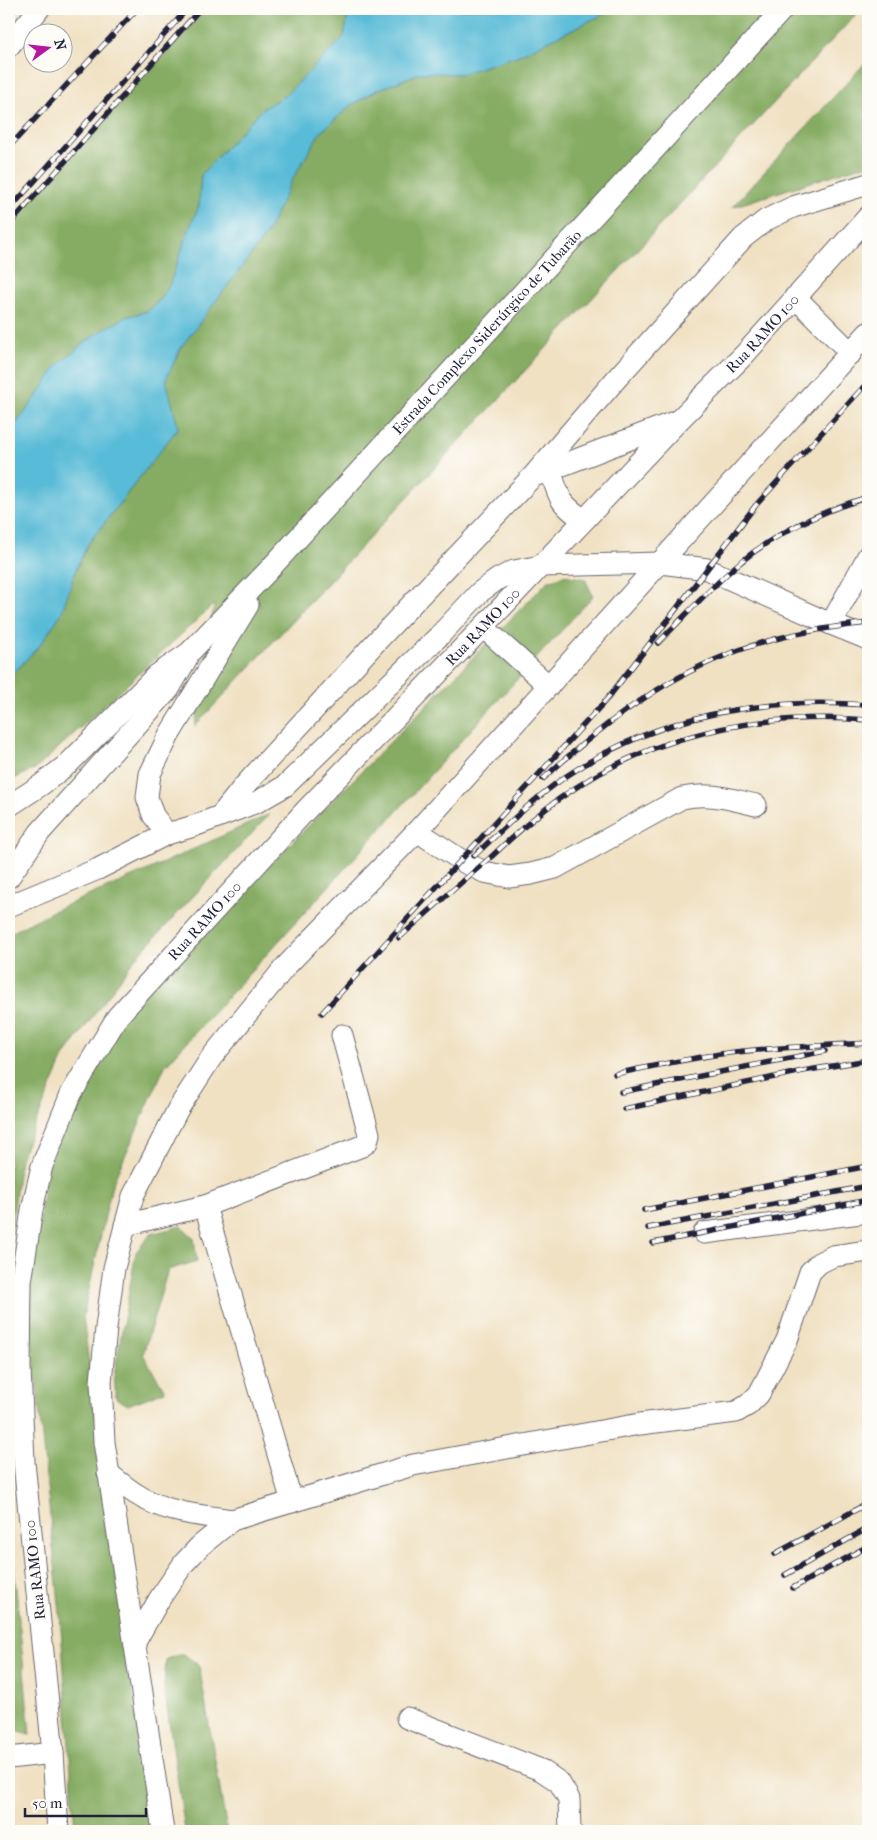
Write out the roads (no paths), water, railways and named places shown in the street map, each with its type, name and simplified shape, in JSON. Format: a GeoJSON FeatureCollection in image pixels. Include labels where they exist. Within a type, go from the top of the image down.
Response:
{"type":"FeatureCollection","features":[{"type":"Feature","properties":{"kind":"street"},"geometry":{"type":"LineString","coordinates":[[9,46],[39,9]]}},
{"type":"Feature","properties":{"kind":"street","name":"Estrada Complexo Siderúrgico de Tubarão"},"geometry":{"type":"LineString","coordinates":[[9,806],[68,764],[158,675],[190,653],[267,572],[783,9]]}},
{"type":"Feature","properties":{"kind":"street"},"geometry":{"type":"LineString","coordinates":[[221,816],[245,785],[375,643],[542,473],[617,378],[743,238],[766,220],[793,207],[868,184]]}},
{"type":"Feature","properties":{"kind":"street","name":"Rua RAMO 100"},"geometry":{"type":"LineString","coordinates":[[58,1831],[53,1753],[24,1462],[20,1369],[21,1282],[32,1210],[42,1166],[71,1094],[118,1016],[306,810],[679,420],[745,354],[868,217]]}},
{"type":"Feature","properties":{"kind":"street"},"geometry":{"type":"LineString","coordinates":[[796,297],[851,353]]}},
{"type":"Feature","properties":{"kind":"street"},"geometry":{"type":"LineString","coordinates":[[163,1831],[104,1442],[102,1382],[106,1328],[114,1268],[133,1196],[178,1109],[211,1058],[286,966],[417,831],[868,333]]}},
{"type":"Feature","properties":{"kind":"street"},"geometry":{"type":"LineString","coordinates":[[542,473],[679,420]]}},
{"type":"Feature","properties":{"kind":"street"},"geometry":{"type":"LineString","coordinates":[[542,473],[558,493],[565,507],[584,520]]}},
{"type":"Feature","properties":{"kind":"street"},"geometry":{"type":"LineString","coordinates":[[831,624],[868,556]]}},
{"type":"Feature","properties":{"kind":"street"},"geometry":{"type":"LineString","coordinates":[[9,906],[98,869],[167,834],[257,802],[285,786],[426,649],[480,592],[498,579],[514,571],[541,566],[661,563],[707,569],[868,639]]}},
{"type":"Feature","properties":{"kind":"street"},"geometry":{"type":"LineString","coordinates":[[167,834],[153,815],[147,797],[150,774],[169,735],[267,572]]}},
{"type":"Feature","properties":{"kind":"street"},"geometry":{"type":"LineString","coordinates":[[483,627],[549,686]]}},
{"type":"Feature","properties":{"kind":"street","name":"Estrada Complexo Siderúrgico de Tubarão"},"geometry":{"type":"LineString","coordinates":[[9,877],[40,832],[169,689],[190,653]]}},
{"type":"Feature","properties":{"kind":"street"},"geometry":{"type":"LineString","coordinates":[[417,831],[464,862],[484,872],[509,877],[556,868],[682,798],[698,795],[719,796],[756,805]]}},
{"type":"Feature","properties":{"kind":"street"},"geometry":{"type":"LineString","coordinates":[[125,1224],[205,1206],[362,1146],[367,1142],[369,1134],[342,1035]]}},
{"type":"Feature","properties":{"kind":"street"},"geometry":{"type":"LineString","coordinates":[[205,1206],[292,1502]]}},
{"type":"Feature","properties":{"kind":"street"},"geometry":{"type":"LineString","coordinates":[[704,1233],[868,1212]]}},
{"type":"Feature","properties":{"kind":"street"},"geometry":{"type":"LineString","coordinates":[[135,1642],[160,1598],[184,1563],[200,1546],[232,1520],[413,1465],[640,1424],[736,1412],[748,1405],[759,1394],[787,1340],[810,1272],[819,1263],[833,1256],[868,1251]]}},
{"type":"Feature","properties":{"kind":"street"},"geometry":{"type":"LineString","coordinates":[[108,1473],[135,1494],[157,1505],[180,1513],[232,1520]]}},
{"type":"Feature","properties":{"kind":"street"},"geometry":{"type":"LineString","coordinates":[[407,1718],[541,1770],[559,1782],[569,1800],[570,1831]]}},
{"type":"Feature","properties":{"kind":"street"},"geometry":{"type":"LineString","coordinates":[[9,1758],[53,1753]]}},
{"type":"Feature","properties":{"kind":"water"},"geometry":{"type":"Polygon","coordinates":[[[360,9],[614,9],[517,56],[460,74],[420,73],[377,90],[350,106],[319,134],[291,182],[266,235],[182,346],[166,379],[178,428],[88,544],[77,567],[61,614],[40,645],[9,678],[9,433],[56,367],[98,333],[126,317],[148,311],[160,300],[169,286],[199,206],[201,175],[262,109],[287,94],[344,37],[348,16],[360,9]]]}},
{"type":"Feature","properties":{"kind":"railway"},"geometry":{"type":"LineString","coordinates":[[9,147],[137,9]]}},
{"type":"Feature","properties":{"kind":"railway"},"geometry":{"type":"LineString","coordinates":[[9,210],[187,9]]}},
{"type":"Feature","properties":{"kind":"railway"},"geometry":{"type":"LineString","coordinates":[[9,225],[200,9]]}},
{"type":"Feature","properties":{"kind":"railway"},"geometry":{"type":"LineString","coordinates":[[322,1013],[608,698],[756,505],[868,382]]}},
{"type":"Feature","properties":{"kind":"railway"},"geometry":{"type":"LineString","coordinates":[[658,643],[716,584],[751,554],[816,516],[868,497]]}},
{"type":"Feature","properties":{"kind":"railway"},"geometry":{"type":"LineString","coordinates":[[543,779],[584,743],[628,709],[674,680],[699,667],[741,649],[777,639],[813,631],[868,623]]}},
{"type":"Feature","properties":{"kind":"railway"},"geometry":{"type":"LineString","coordinates":[[474,856],[529,805],[565,777],[600,756],[636,738],[710,715],[748,708],[827,703],[868,705]]}},
{"type":"Feature","properties":{"kind":"railway"},"geometry":{"type":"LineString","coordinates":[[399,938],[523,827],[559,799],[593,777],[630,758],[706,732],[746,724],[827,718],[868,720]]}},
{"type":"Feature","properties":{"kind":"railway"},"geometry":{"type":"LineString","coordinates":[[615,1074],[728,1053],[868,1043]]}},
{"type":"Feature","properties":{"kind":"railway"},"geometry":{"type":"LineString","coordinates":[[621,1092],[825,1051]]}},
{"type":"Feature","properties":{"kind":"railway"},"geometry":{"type":"LineString","coordinates":[[624,1109],[803,1071],[868,1060]]}},
{"type":"Feature","properties":{"kind":"railway"},"geometry":{"type":"LineString","coordinates":[[644,1210],[868,1166]]}},
{"type":"Feature","properties":{"kind":"railway"},"geometry":{"type":"LineString","coordinates":[[648,1228],[868,1186]]}},
{"type":"Feature","properties":{"kind":"railway"},"geometry":{"type":"LineString","coordinates":[[653,1243],[868,1200]]}},
{"type":"Feature","properties":{"kind":"railway"},"geometry":{"type":"LineString","coordinates":[[775,1554],[868,1503]]}},
{"type":"Feature","properties":{"kind":"railway"},"geometry":{"type":"LineString","coordinates":[[785,1575],[868,1528]]}},
{"type":"Feature","properties":{"kind":"railway"},"geometry":{"type":"LineString","coordinates":[[793,1588],[868,1546]]}}]}
